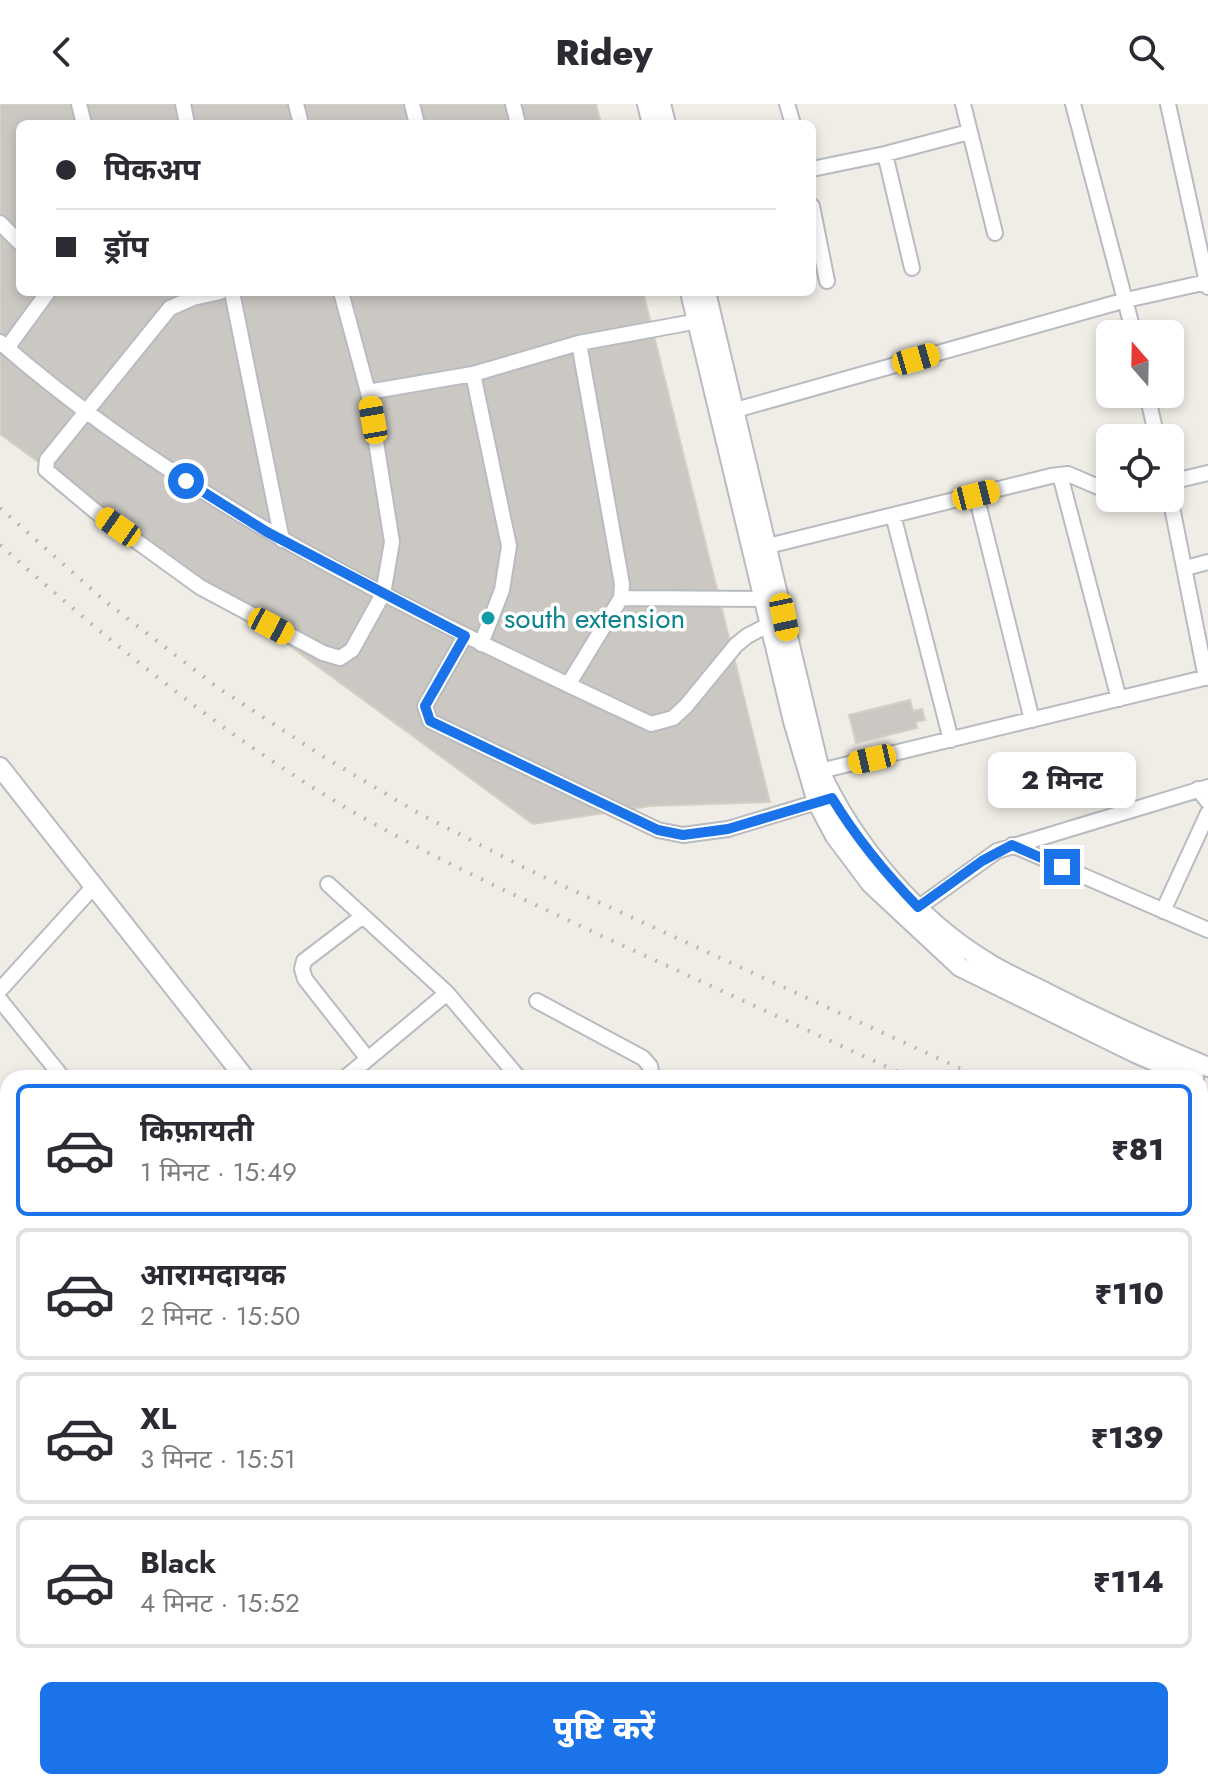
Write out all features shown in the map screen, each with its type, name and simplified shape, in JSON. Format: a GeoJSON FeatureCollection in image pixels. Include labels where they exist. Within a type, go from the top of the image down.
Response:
{"type":"FeatureCollection","features":[{"type":"Feature","properties":{"kind":"street"},"geometry":{"type":"LineString","coordinates":[[963,104],[995,233]]}},
{"type":"Feature","properties":{"kind":"street"},"geometry":{"type":"LineString","coordinates":[[727,412],[1126,300],[1208,285],[1168,104]]}},
{"type":"Feature","properties":{"kind":"street"},"geometry":{"type":"LineString","coordinates":[[1075,105],[1131,320]]}},
{"type":"Feature","properties":{"kind":"street"},"geometry":{"type":"LineString","coordinates":[[816,168],[969,132]]}},
{"type":"Feature","properties":{"kind":"street"},"geometry":{"type":"LineString","coordinates":[[885,154],[912,268]]}},
{"type":"Feature","properties":{"kind":"street"},"geometry":{"type":"LineString","coordinates":[[0,223],[16,239]]}},
{"type":"Feature","properties":{"kind":"street"},"geometry":{"type":"LineString","coordinates":[[816,226],[827,281]]}},
{"type":"Feature","properties":{"kind":"street"},"geometry":{"type":"LineString","coordinates":[[45,296],[3,345],[86,412],[211,499],[282,540],[481,644],[651,724],[673,718],[686,706],[736,645],[774,610]]}},
{"type":"Feature","properties":{"kind":"street"},"geometry":{"type":"LineString","coordinates":[[202,296],[170,308],[47,460],[48,474],[218,598],[323,653],[340,658],[352,650],[383,594],[392,533],[368,392],[342,296]]}},
{"type":"Feature","properties":{"kind":"street"},"geometry":{"type":"LineString","coordinates":[[233,296],[282,540]]}},
{"type":"Feature","properties":{"kind":"street"},"geometry":{"type":"LineString","coordinates":[[692,296],[704,320],[774,610],[835,836],[871,884],[988,963],[1129,1034],[1208,1067]]}},
{"type":"Feature","properties":{"kind":"street"},"geometry":{"type":"LineString","coordinates":[[704,320],[706,296]]}},
{"type":"Feature","properties":{"kind":"street"},"geometry":{"type":"LineString","coordinates":[[368,392],[473,374],[579,343],[704,320]]}},
{"type":"Feature","properties":{"kind":"street"},"geometry":{"type":"LineString","coordinates":[[568,685],[621,598],[621,572],[579,343]]}},
{"type":"Feature","properties":{"kind":"street"},"geometry":{"type":"LineString","coordinates":[[473,374],[509,546],[502,590],[481,644]]}},
{"type":"Feature","properties":{"kind":"street"},"geometry":{"type":"LineString","coordinates":[[727,412],[768,546],[774,610],[820,771],[824,800]]}},
{"type":"Feature","properties":{"kind":"street"},"geometry":{"type":"LineString","coordinates":[[1184,479],[1208,473]]}},
{"type":"Feature","properties":{"kind":"street"},"geometry":{"type":"LineString","coordinates":[[768,546],[1060,475],[1068,474],[1096,485]]}},
{"type":"Feature","properties":{"kind":"street"},"geometry":{"type":"LineString","coordinates":[[1060,475],[1119,699]]}},
{"type":"Feature","properties":{"kind":"street"},"geometry":{"type":"LineString","coordinates":[[976,495],[1032,720]]}},
{"type":"Feature","properties":{"kind":"street"},"geometry":{"type":"LineString","coordinates":[[820,771],[1207,678],[1173,512]]}},
{"type":"Feature","properties":{"kind":"street"},"geometry":{"type":"LineString","coordinates":[[893,515],[951,740]]}},
{"type":"Feature","properties":{"kind":"street"},"geometry":{"type":"LineString","coordinates":[[1186,568],[1208,562]]}},
{"type":"Feature","properties":{"kind":"street"},"geometry":{"type":"LineString","coordinates":[[621,598],[774,610]]}},
{"type":"Feature","properties":{"kind":"street"},"geometry":{"type":"LineString","coordinates":[[465,636],[425,706],[430,721],[658,830],[683,835],[728,829],[824,800]]}},
{"type":"Feature","properties":{"kind":"street"},"geometry":{"type":"LineString","coordinates":[[0,767],[239,1070]]}},
{"type":"Feature","properties":{"kind":"street"},"geometry":{"type":"LineString","coordinates":[[912,912],[982,861],[1012,845],[1203,788],[1208,802]]}},
{"type":"Feature","properties":{"kind":"street"},"geometry":{"type":"LineString","coordinates":[[1163,911],[1208,813]]}},
{"type":"Feature","properties":{"kind":"street"},"geometry":{"type":"LineString","coordinates":[[1012,845],[1208,930]]}},
{"type":"Feature","properties":{"kind":"street"},"geometry":{"type":"LineString","coordinates":[[328,884],[447,993],[512,1070]]}},
{"type":"Feature","properties":{"kind":"street"},"geometry":{"type":"LineString","coordinates":[[0,990],[94,886]]}},
{"type":"Feature","properties":{"kind":"street"},"geometry":{"type":"LineString","coordinates":[[912,912],[960,967],[1175,1070]]}},
{"type":"Feature","properties":{"kind":"street"},"geometry":{"type":"LineString","coordinates":[[363,916],[304,961],[302,969],[305,979],[368,1059]]}},
{"type":"Feature","properties":{"kind":"street"},"geometry":{"type":"LineString","coordinates":[[355,1070],[447,993]]}},
{"type":"Feature","properties":{"kind":"street"},"geometry":{"type":"LineString","coordinates":[[0,1000],[57,1070]]}},
{"type":"Feature","properties":{"kind":"street"},"geometry":{"type":"LineString","coordinates":[[537,1001],[643,1058],[651,1070]]}},
{"type":"Feature","properties":{"kind":"building","name":"south extension"},"geometry":{"type":"Polygon","coordinates":[[[0,104],[596,104],[600,120],[16,120],[16,296],[644,296],[770,802],[650,806],[533,824],[0,434],[0,104]]]}},
{"type":"Feature","properties":{"kind":"building"},"geometry":{"type":"Polygon","coordinates":[[[910,700],[913,711],[922,709],[925,720],[916,722],[917,728],[856,743],[849,715],[910,700]]]}},
{"type":"Feature","properties":{"kind":"railway"},"geometry":{"type":"LineString","coordinates":[[0,508],[106,602],[217,687],[324,757],[420,814],[531,871],[964,1070]]}},
{"type":"Feature","properties":{"kind":"railway"},"geometry":{"type":"LineString","coordinates":[[0,545],[185,699],[340,804],[489,883],[894,1070]]}},
{"type":"Feature","properties":{"kind":"place","name":"south extension"},"geometry":{"type":"Point","coordinates":[488,618]}},
{"type":"Feature","properties":{"kind":"route"},"geometry":{"type":"LineString","coordinates":[[186,481],[267,532],[465,636],[425,706],[430,721],[658,830],[683,835],[728,829],[832,798],[858,840],[918,907],[997,851],[1012,845],[1062,867]]}}]}
